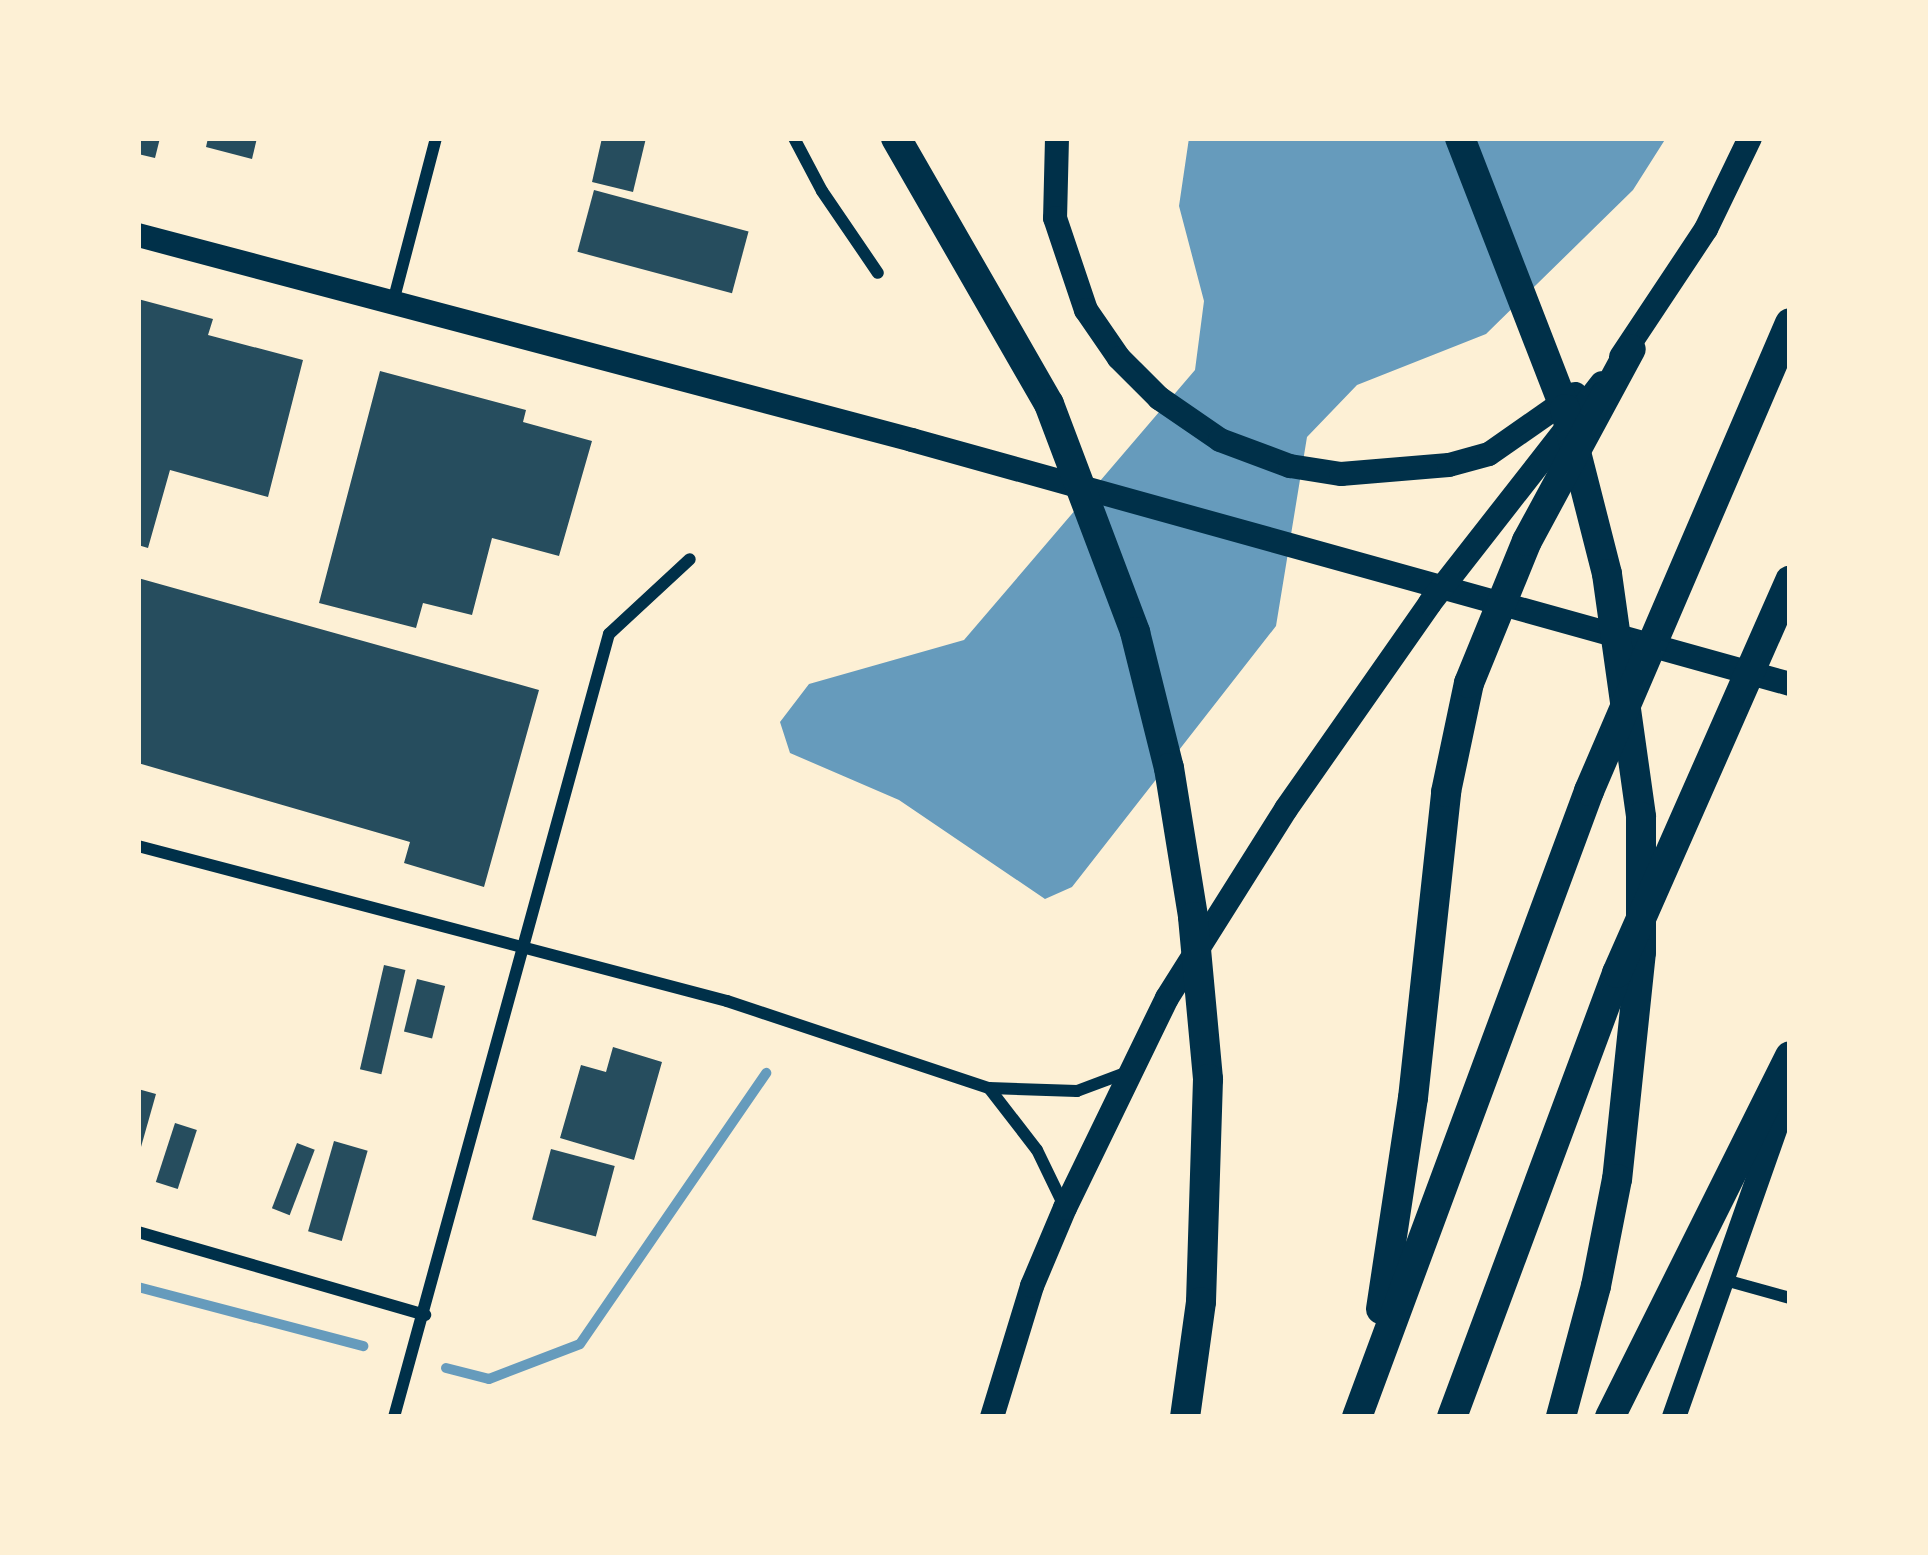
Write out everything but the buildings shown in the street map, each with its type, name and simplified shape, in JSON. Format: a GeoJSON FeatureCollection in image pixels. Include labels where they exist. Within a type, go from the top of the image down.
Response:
{"type":"FeatureCollection","features":[{"type":"Feature","properties":{"kind":"highway"},"geometry":{"type":"LineString","coordinates":[[896,138],[1049,404],[1135,632],[1169,768],[1193,917],[1208,1079],[1202,1302],[1184,1417]]}},
{"type":"Feature","properties":{"kind":"highway"},"geometry":{"type":"LineString","coordinates":[[1460,138],[1565,410],[1607,574],[1640,817],[1641,952],[1617,1179],[1596,1286],[1561,1417]]}},
{"type":"Feature","properties":{"kind":"highway"},"geometry":{"type":"LineString","coordinates":[[1357,1417],[1589,791],[1790,323]]}},
{"type":"Feature","properties":{"kind":"highway"},"geometry":{"type":"LineString","coordinates":[[1372,1375],[1413,1098],[1446,792],[1469,683],[1527,541],[1631,349]]}},
{"type":"Feature","properties":{"kind":"highway"},"geometry":{"type":"LineString","coordinates":[[1452,1417],[1617,973],[1790,580]]}},
{"type":"Feature","properties":{"kind":"highway"},"geometry":{"type":"LineString","coordinates":[[1610,1417],[1790,1056]]}},
{"type":"Feature","properties":{"kind":"main road"},"geometry":{"type":"LineString","coordinates":[[1057,138],[1052,180],[1064,252],[1086,310],[1119,358],[1159,398],[1220,440],[1290,466],[1341,474],[1449,465],[1489,454],[1631,349]]}},
{"type":"Feature","properties":{"kind":"main road"},"geometry":{"type":"LineString","coordinates":[[992,1417],[1032,1286],[1127,1072],[1286,809],[1430,603],[1631,349],[1706,229],[1750,138]]}},
{"type":"Feature","properties":{"kind":"main road"},"geometry":{"type":"LineString","coordinates":[[138,235],[912,440],[1790,684]]}},
{"type":"Feature","properties":{"kind":"main road"},"geometry":{"type":"LineString","coordinates":[[1674,1417],[1790,1088]]}},
{"type":"Feature","properties":{"kind":"street"},"geometry":{"type":"LineString","coordinates":[[393,302],[436,138]]}},
{"type":"Feature","properties":{"kind":"street"},"geometry":{"type":"LineString","coordinates":[[794,138],[822,191],[878,273]]}},
{"type":"Feature","properties":{"kind":"street"},"geometry":{"type":"LineString","coordinates":[[394,1417],[609,634],[690,560]]}},
{"type":"Feature","properties":{"kind":"street"},"geometry":{"type":"LineString","coordinates":[[138,846],[727,1001],[989,1088],[1077,1091],[1127,1072]]}},
{"type":"Feature","properties":{"kind":"street"},"geometry":{"type":"LineString","coordinates":[[989,1088],[1037,1150],[1065,1208]]}},
{"type":"Feature","properties":{"kind":"street"},"geometry":{"type":"LineString","coordinates":[[138,1232],[425,1315]]}},
{"type":"Feature","properties":{"kind":"street"},"geometry":{"type":"LineString","coordinates":[[1725,1280],[1790,1298]]}},
{"type":"Feature","properties":{"kind":"water"},"geometry":{"type":"Polygon","coordinates":[[[1189,138],[1666,138],[1633,190],[1486,334],[1357,385],[1307,437],[1276,626],[1072,887],[1045,899],[899,800],[790,753],[780,722],[809,684],[964,640],[1195,370],[1204,301],[1179,206],[1189,138]]]}},
{"type":"Feature","properties":{"kind":"waterway"},"geometry":{"type":"LineString","coordinates":[[446,1368],[489,1379],[580,1344],[766,1073]]}},
{"type":"Feature","properties":{"kind":"waterway"},"geometry":{"type":"LineString","coordinates":[[138,1287],[363,1346]]}}]}
